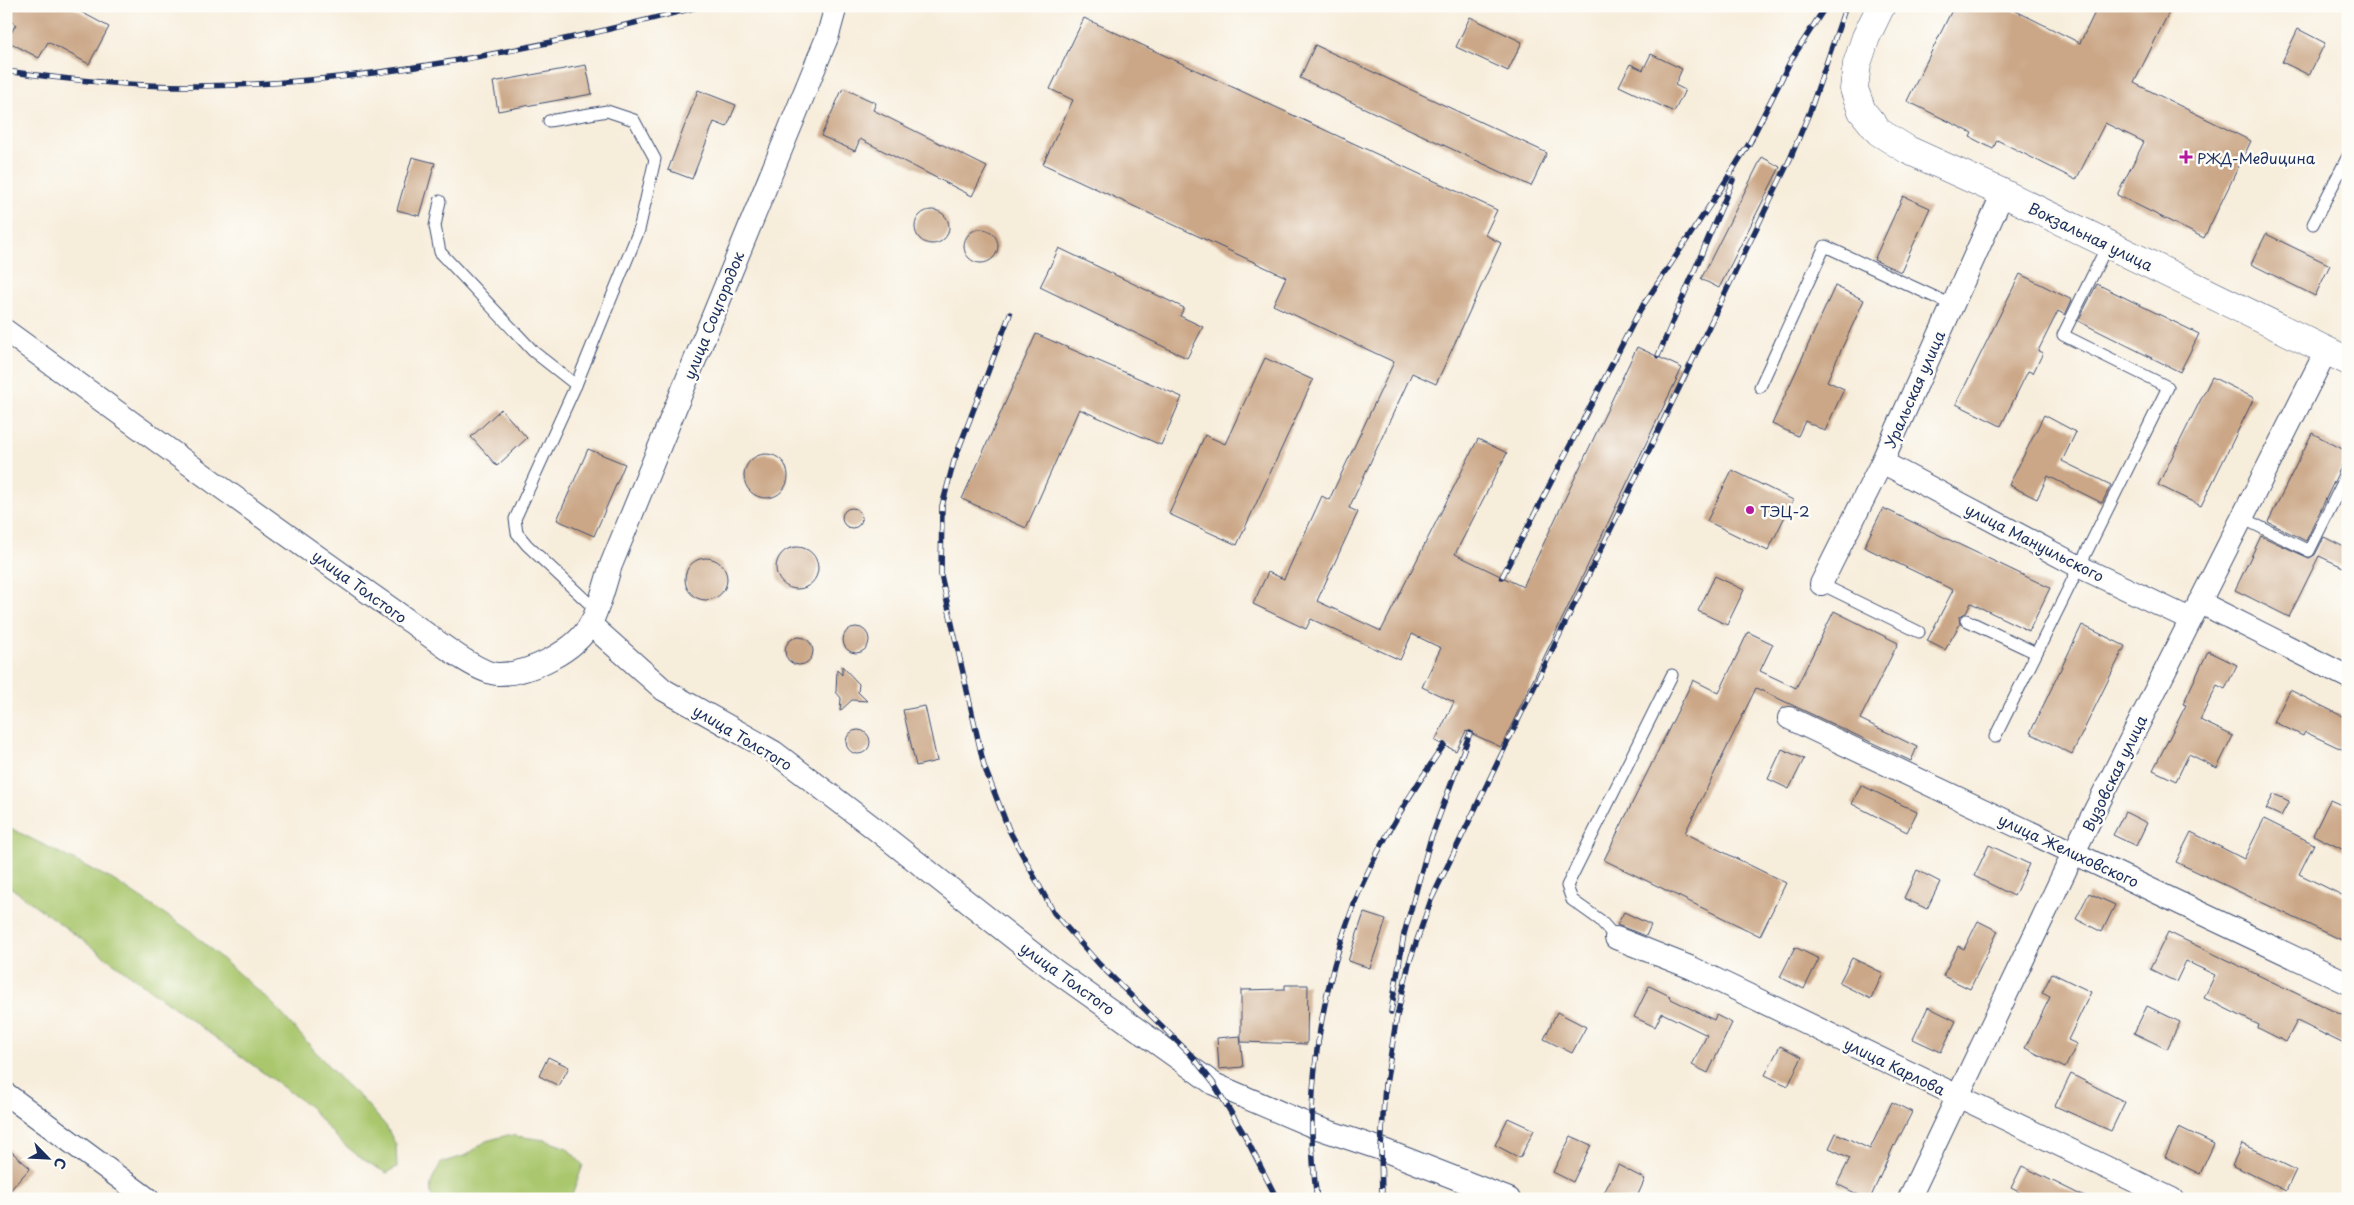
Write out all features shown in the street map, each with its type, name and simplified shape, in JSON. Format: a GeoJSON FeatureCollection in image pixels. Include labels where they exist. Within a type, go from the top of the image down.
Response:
{"type":"FeatureCollection","features":[{"type":"Feature","properties":{"kind":"street","name":"улица Соцгородок"},"geometry":{"type":"LineString","coordinates":[[593,617],[619,547],[828,35],[836,6]]}},
{"type":"Feature","properties":{"kind":"street","name":"Вокзальная улица"},"geometry":{"type":"LineString","coordinates":[[1881,6],[1866,37],[1857,64],[1854,89],[1862,111],[1878,132],[1908,150],[2108,244],[2337,356]]}},
{"type":"Feature","properties":{"kind":"street","name":"Уральская улица"},"geometry":{"type":"LineString","coordinates":[[1821,584],[1882,462],[2003,194]]}},
{"type":"Feature","properties":{"kind":"street","name":"улица Толстого"},"geometry":{"type":"LineString","coordinates":[[6,330],[387,606],[474,666],[496,675],[520,673],[547,661],[575,641],[593,617],[664,690],[774,752],[877,830],[1050,967],[1214,1084],[1312,1126],[1381,1149],[1509,1199]]}},
{"type":"Feature","properties":{"kind":"street","name":"Вузовская улица"},"geometry":{"type":"LineString","coordinates":[[1909,1199],[2074,852],[2195,610],[2242,518],[2337,356]]}},
{"type":"Feature","properties":{"kind":"street","name":"улица Мануильского"},"geometry":{"type":"LineString","coordinates":[[1882,462],[2078,566],[2195,610],[2348,677]]}},
{"type":"Feature","properties":{"kind":"street","name":"улица Желиховского"},"geometry":{"type":"LineString","coordinates":[[1789,718],[2348,983]]}},
{"type":"Feature","properties":{"kind":"street","name":"улица Карлова"},"geometry":{"type":"LineString","coordinates":[[1616,938],[1692,968],[2172,1199]]}},
{"type":"Feature","properties":{"kind":"street"},"geometry":{"type":"LineString","coordinates":[[6,1094],[135,1195]]}},
{"type":"Feature","properties":{"kind":"lane"},"geometry":{"type":"LineString","coordinates":[[549,120],[607,111],[634,120],[655,159],[639,230],[576,385],[523,496],[515,519],[517,533],[593,617]]}},
{"type":"Feature","properties":{"kind":"lane"},"geometry":{"type":"LineString","coordinates":[[2313,224],[2348,156]]}},
{"type":"Feature","properties":{"kind":"lane"},"geometry":{"type":"LineString","coordinates":[[440,201],[435,226],[440,252],[534,352],[576,385]]}},
{"type":"Feature","properties":{"kind":"lane"},"geometry":{"type":"LineString","coordinates":[[1995,737],[2168,387],[2063,335],[2108,244]]}},
{"type":"Feature","properties":{"kind":"lane"},"geometry":{"type":"LineString","coordinates":[[1760,387],[1825,246],[1952,304]]}},
{"type":"Feature","properties":{"kind":"lane"},"geometry":{"type":"LineString","coordinates":[[2242,518],[2309,551],[2345,485],[2348,472]]}},
{"type":"Feature","properties":{"kind":"lane"},"geometry":{"type":"LineString","coordinates":[[1821,584],[1919,632]]}},
{"type":"Feature","properties":{"kind":"lane"},"geometry":{"type":"LineString","coordinates":[[1966,620],[2036,654]]}},
{"type":"Feature","properties":{"kind":"lane"},"geometry":{"type":"LineString","coordinates":[[1616,938],[1600,920],[1572,900],[1567,886],[1672,675]]}},
{"type":"Feature","properties":{"kind":"green space"},"geometry":{"type":"Polygon","coordinates":[[[6,826],[113,880],[189,930],[272,1003],[340,1079],[363,1100],[386,1126],[396,1145],[397,1167],[387,1173],[354,1153],[327,1127],[310,1107],[6,884],[6,826]]]}},
{"type":"Feature","properties":{"kind":"green space"},"geometry":{"type":"Polygon","coordinates":[[[508,1135],[545,1140],[567,1148],[583,1165],[571,1198],[433,1199],[430,1189],[441,1163],[467,1155],[486,1141],[508,1135]]]}},
{"type":"Feature","properties":{"kind":"building"},"geometry":{"type":"Polygon","coordinates":[[[6,6],[70,6],[109,27],[89,64],[48,42],[39,58],[7,41],[16,24],[6,19],[6,6]]]}},
{"type":"Feature","properties":{"kind":"building"},"geometry":{"type":"Polygon","coordinates":[[[1954,6],[2006,6],[2080,43],[2098,6],[2172,6],[2134,83],[2251,141],[2204,238],[2117,195],[2144,142],[2105,123],[2076,180],[1997,140],[1993,149],[1970,137],[1972,133],[1907,101],[1954,6]]]}},
{"type":"Feature","properties":{"kind":"building"},"geometry":{"type":"Polygon","coordinates":[[[1470,17],[1522,42],[1508,71],[1456,47],[1470,17]]]}},
{"type":"Feature","properties":{"kind":"building"},"geometry":{"type":"Polygon","coordinates":[[[1084,18],[1497,210],[1485,235],[1501,243],[1436,384],[1412,373],[1349,508],[1358,512],[1317,601],[1381,631],[1478,439],[1507,453],[1455,554],[1523,587],[1637,347],[1682,368],[1501,747],[1466,731],[1456,751],[1435,741],[1454,702],[1422,687],[1441,648],[1412,634],[1400,660],[1311,619],[1306,629],[1253,604],[1268,572],[1284,579],[1322,496],[1329,500],[1394,362],[1273,305],[1286,277],[1043,164],[1073,100],[1050,89],[1084,18]]]}},
{"type":"Feature","properties":{"kind":"building"},"geometry":{"type":"Polygon","coordinates":[[[2298,29],[2325,43],[2309,75],[2282,62],[2298,29]]]}},
{"type":"Feature","properties":{"kind":"building"},"geometry":{"type":"Polygon","coordinates":[[[1315,45],[1547,153],[1531,186],[1300,78],[1315,45]]]}},
{"type":"Feature","properties":{"kind":"building"},"geometry":{"type":"Polygon","coordinates":[[[1651,54],[1682,69],[1675,85],[1685,90],[1674,112],[1619,86],[1630,64],[1643,70],[1651,54]]]}},
{"type":"Feature","properties":{"kind":"building"},"geometry":{"type":"Polygon","coordinates":[[[586,65],[592,94],[498,111],[493,82],[586,65]]]}},
{"type":"Feature","properties":{"kind":"building"},"geometry":{"type":"Polygon","coordinates":[[[843,88],[876,103],[873,110],[987,167],[972,196],[860,139],[855,151],[821,136],[843,88]]]}},
{"type":"Feature","properties":{"kind":"building"},"geometry":{"type":"Polygon","coordinates":[[[698,90],[736,105],[727,127],[714,122],[692,179],[668,170],[698,90]]]}},
{"type":"Feature","properties":{"kind":"building"},"geometry":{"type":"Polygon","coordinates":[[[412,157],[435,163],[420,216],[397,210],[412,157]]]}},
{"type":"Feature","properties":{"kind":"building"},"geometry":{"type":"Polygon","coordinates":[[[1762,157],[1780,167],[1719,288],[1701,279],[1762,157]]]}},
{"type":"Feature","properties":{"kind":"building"},"geometry":{"type":"Polygon","coordinates":[[[1903,196],[1930,208],[1901,272],[1874,260],[1903,196]]]}},
{"type":"Feature","properties":{"kind":"building"},"geometry":{"type":"Polygon","coordinates":[[[932,210],[944,215],[949,227],[944,239],[932,244],[920,239],[915,227],[920,215],[932,210]]]}},
{"type":"Feature","properties":{"kind":"building"},"geometry":{"type":"Polygon","coordinates":[[[981,229],[988,230],[993,234],[997,239],[997,253],[993,258],[988,262],[981,263],[974,262],[969,258],[965,253],[964,246],[965,239],[969,234],[974,230],[981,229]]]}},
{"type":"Feature","properties":{"kind":"building"},"geometry":{"type":"Polygon","coordinates":[[[2266,234],[2330,265],[2315,296],[2251,264],[2266,234]]]}},
{"type":"Feature","properties":{"kind":"building"},"geometry":{"type":"Polygon","coordinates":[[[1059,248],[1184,308],[1180,316],[1203,327],[1187,358],[1040,287],[1059,248]]]}},
{"type":"Feature","properties":{"kind":"building"},"geometry":{"type":"Polygon","coordinates":[[[2020,274],[2072,300],[2065,315],[2058,311],[2038,351],[2043,353],[2033,373],[2028,371],[2001,426],[1956,404],[2020,274]]]}},
{"type":"Feature","properties":{"kind":"building"},"geometry":{"type":"Polygon","coordinates":[[[2097,284],[2199,334],[2180,372],[2078,321],[2097,284]]]}},
{"type":"Feature","properties":{"kind":"building"},"geometry":{"type":"Polygon","coordinates":[[[1835,286],[1864,300],[1827,381],[1844,389],[1825,431],[1805,421],[1798,436],[1772,424],[1835,286]]]}},
{"type":"Feature","properties":{"kind":"building"},"geometry":{"type":"Polygon","coordinates":[[[1036,334],[1182,397],[1161,445],[1079,409],[1026,528],[962,499],[1036,334]]]}},
{"type":"Feature","properties":{"kind":"building"},"geometry":{"type":"Polygon","coordinates":[[[1265,358],[1313,380],[1237,545],[1169,514],[1205,435],[1225,444],[1265,358]]]}},
{"type":"Feature","properties":{"kind":"building"},"geometry":{"type":"Polygon","coordinates":[[[2212,377],[2254,398],[2201,506],[2158,485],[2212,377]]]}},
{"type":"Feature","properties":{"kind":"building"},"geometry":{"type":"Polygon","coordinates":[[[501,409],[527,438],[497,466],[471,437],[501,409]]]}},
{"type":"Feature","properties":{"kind":"building"},"geometry":{"type":"Polygon","coordinates":[[[2044,415],[2076,432],[2062,461],[2111,485],[2102,503],[2048,476],[2037,499],[2009,485],[2044,415]]]}},
{"type":"Feature","properties":{"kind":"building"},"geometry":{"type":"Polygon","coordinates":[[[2312,433],[2348,452],[2306,541],[2268,522],[2312,433]]]}},
{"type":"Feature","properties":{"kind":"building"},"geometry":{"type":"Polygon","coordinates":[[[588,449],[625,464],[594,536],[557,520],[588,449]]]}},
{"type":"Feature","properties":{"kind":"building"},"geometry":{"type":"Polygon","coordinates":[[[766,454],[778,458],[784,464],[788,476],[784,488],[778,494],[766,498],[754,494],[748,488],[744,476],[748,464],[754,458],[766,454]]]}},
{"type":"Feature","properties":{"kind":"building","name":"ТЭЦ-2"},"geometry":{"type":"Polygon","coordinates":[[[1732,470],[1793,500],[1768,551],[1707,521],[1732,470]]]}},
{"type":"Feature","properties":{"kind":"building"},"geometry":{"type":"Polygon","coordinates":[[[852,508],[859,511],[862,518],[859,525],[852,528],[845,525],[842,518],[845,511],[852,508]]]}},
{"type":"Feature","properties":{"kind":"building"},"geometry":{"type":"Polygon","coordinates":[[[1883,508],[2050,588],[2029,631],[1971,603],[1966,613],[1959,616],[1960,624],[1945,650],[1927,641],[1953,590],[1864,547],[1883,508]]]}},
{"type":"Feature","properties":{"kind":"building"},"geometry":{"type":"Polygon","coordinates":[[[2261,536],[2309,558],[2315,555],[2324,537],[2348,549],[2348,557],[2343,567],[2319,556],[2289,617],[2235,590],[2261,536]]]}},
{"type":"Feature","properties":{"kind":"building"},"geometry":{"type":"Polygon","coordinates":[[[793,547],[801,547],[812,553],[818,568],[812,583],[801,589],[793,589],[782,583],[776,572],[776,564],[782,553],[793,547]]]}},
{"type":"Feature","properties":{"kind":"building"},"geometry":{"type":"Polygon","coordinates":[[[710,558],[718,561],[724,567],[727,579],[724,591],[718,597],[702,600],[694,597],[688,591],[685,575],[688,567],[694,561],[710,558]]]}},
{"type":"Feature","properties":{"kind":"building"},"geometry":{"type":"Polygon","coordinates":[[[1715,576],[1744,590],[1727,625],[1698,611],[1715,576]]]}},
{"type":"Feature","properties":{"kind":"building"},"geometry":{"type":"Polygon","coordinates":[[[1834,611],[1898,643],[1860,719],[1917,747],[1911,761],[1756,688],[1685,833],[1786,883],[1760,936],[1604,860],[1693,680],[1719,693],[1748,632],[1773,644],[1760,671],[1796,688],[1834,611]]]}},
{"type":"Feature","properties":{"kind":"building"},"geometry":{"type":"Polygon","coordinates":[[[2082,625],[2125,646],[2072,754],[2030,733],[2082,625]]]}},
{"type":"Feature","properties":{"kind":"building"},"geometry":{"type":"Polygon","coordinates":[[[856,627],[865,631],[869,640],[865,649],[856,653],[847,649],[843,640],[847,631],[856,627]]]}},
{"type":"Feature","properties":{"kind":"building"},"geometry":{"type":"Polygon","coordinates":[[[799,637],[809,641],[813,651],[809,661],[799,665],[789,661],[785,651],[789,641],[799,637]]]}},
{"type":"Feature","properties":{"kind":"building"},"geometry":{"type":"Polygon","coordinates":[[[2208,651],[2237,665],[2225,689],[2217,685],[2200,720],[2233,736],[2217,768],[2189,754],[2176,781],[2153,770],[2186,705],[2183,704],[2208,651]]]}},
{"type":"Feature","properties":{"kind":"building"},"geometry":{"type":"Polygon","coordinates":[[[842,666],[859,684],[858,692],[867,701],[852,700],[840,711],[841,698],[836,692],[837,670],[842,675],[842,666]]]}},
{"type":"Feature","properties":{"kind":"building"},"geometry":{"type":"Polygon","coordinates":[[[2290,690],[2348,719],[2348,752],[2305,732],[2303,736],[2274,722],[2290,690]]]}},
{"type":"Feature","properties":{"kind":"building"},"geometry":{"type":"Polygon","coordinates":[[[925,706],[937,761],[916,766],[903,710],[925,706]]]}},
{"type":"Feature","properties":{"kind":"building"},"geometry":{"type":"Polygon","coordinates":[[[858,730],[863,731],[869,737],[869,747],[863,753],[858,754],[853,753],[847,747],[846,742],[847,737],[853,731],[858,730]]]}},
{"type":"Feature","properties":{"kind":"building"},"geometry":{"type":"Polygon","coordinates":[[[1782,749],[1804,759],[1789,789],[1768,779],[1782,749]]]}},
{"type":"Feature","properties":{"kind":"building"},"geometry":{"type":"Polygon","coordinates":[[[1861,785],[1917,812],[1907,832],[1852,804],[1861,785]]]}},
{"type":"Feature","properties":{"kind":"building"},"geometry":{"type":"Polygon","coordinates":[[[2274,794],[2289,801],[2281,816],[2266,809],[2274,794]]]}},
{"type":"Feature","properties":{"kind":"building"},"geometry":{"type":"Polygon","coordinates":[[[2330,800],[2348,808],[2348,852],[2313,835],[2330,800]]]}},
{"type":"Feature","properties":{"kind":"building"},"geometry":{"type":"Polygon","coordinates":[[[2125,812],[2147,823],[2136,846],[2113,835],[2125,812]]]}},
{"type":"Feature","properties":{"kind":"building"},"geometry":{"type":"Polygon","coordinates":[[[2264,819],[2314,844],[2299,874],[2348,898],[2348,943],[2176,862],[2191,832],[2244,859],[2264,819]]]}},
{"type":"Feature","properties":{"kind":"building"},"geometry":{"type":"Polygon","coordinates":[[[1989,845],[2029,864],[2014,896],[1974,876],[1989,845]]]}},
{"type":"Feature","properties":{"kind":"building"},"geometry":{"type":"Polygon","coordinates":[[[1917,870],[1940,882],[1927,909],[1904,898],[1917,870]]]}},
{"type":"Feature","properties":{"kind":"building"},"geometry":{"type":"Polygon","coordinates":[[[2089,893],[2115,905],[2102,932],[2076,919],[2089,893]]]}},
{"type":"Feature","properties":{"kind":"building"},"geometry":{"type":"Polygon","coordinates":[[[1624,912],[1651,925],[1646,936],[1617,925],[1624,912]]]}},
{"type":"Feature","properties":{"kind":"building"},"geometry":{"type":"Polygon","coordinates":[[[1364,913],[1386,920],[1370,968],[1348,961],[1364,913]]]}},
{"type":"Feature","properties":{"kind":"building"},"geometry":{"type":"Polygon","coordinates":[[[1978,921],[1998,931],[1970,989],[1943,976],[1958,946],[1964,949],[1978,921]]]}},
{"type":"Feature","properties":{"kind":"building"},"geometry":{"type":"Polygon","coordinates":[[[2168,932],[2348,1018],[2348,1046],[2297,1021],[2286,1042],[2258,1028],[2259,1025],[2204,998],[2215,975],[2186,961],[2176,982],[2150,969],[2168,932]]]}},
{"type":"Feature","properties":{"kind":"building"},"geometry":{"type":"Polygon","coordinates":[[[1795,947],[1819,959],[1804,989],[1780,977],[1795,947]]]}},
{"type":"Feature","properties":{"kind":"building"},"geometry":{"type":"Polygon","coordinates":[[[1852,958],[1883,973],[1871,999],[1839,983],[1852,958]]]}},
{"type":"Feature","properties":{"kind":"building"},"geometry":{"type":"Polygon","coordinates":[[[2052,973],[2091,992],[2068,1040],[2077,1044],[2065,1068],[2025,1048],[2050,997],[2042,993],[2052,973]]]}},
{"type":"Feature","properties":{"kind":"building"},"geometry":{"type":"Polygon","coordinates":[[[1285,985],[1308,985],[1307,1044],[1241,1042],[1241,990],[1285,989],[1285,985]]]}},
{"type":"Feature","properties":{"kind":"building"},"geometry":{"type":"Polygon","coordinates":[[[1649,986],[1714,1020],[1716,1015],[1732,1023],[1708,1073],[1692,1065],[1707,1035],[1662,1013],[1655,1027],[1634,1017],[1649,986]]]}},
{"type":"Feature","properties":{"kind":"building"},"geometry":{"type":"Polygon","coordinates":[[[2147,1006],[2180,1022],[2167,1049],[2134,1033],[2147,1006]]]}},
{"type":"Feature","properties":{"kind":"building"},"geometry":{"type":"Polygon","coordinates":[[[1928,1007],[1956,1021],[1941,1052],[1913,1039],[1928,1007]]]}},
{"type":"Feature","properties":{"kind":"building"},"geometry":{"type":"Polygon","coordinates":[[[1557,1012],[1586,1027],[1572,1053],[1544,1039],[1557,1012]]]}},
{"type":"Feature","properties":{"kind":"building"},"geometry":{"type":"Polygon","coordinates":[[[1240,1036],[1243,1067],[1219,1069],[1217,1038],[1240,1036]]]}},
{"type":"Feature","properties":{"kind":"building"},"geometry":{"type":"Polygon","coordinates":[[[1780,1046],[1802,1057],[1788,1086],[1765,1075],[1780,1046]]]}},
{"type":"Feature","properties":{"kind":"building"},"geometry":{"type":"Polygon","coordinates":[[[548,1057],[569,1067],[559,1086],[539,1076],[548,1057]]]}},
{"type":"Feature","properties":{"kind":"building"},"geometry":{"type":"Polygon","coordinates":[[[2071,1074],[2125,1102],[2111,1131],[2055,1106],[2071,1074]]]}},
{"type":"Feature","properties":{"kind":"building"},"geometry":{"type":"Polygon","coordinates":[[[1892,1102],[1912,1112],[1894,1145],[1870,1199],[1867,1199],[1837,1184],[1850,1158],[1829,1148],[1836,1133],[1870,1149],[1892,1102]]]}},
{"type":"Feature","properties":{"kind":"building"},"geometry":{"type":"Polygon","coordinates":[[[1508,1118],[1534,1130],[1520,1158],[1495,1145],[1508,1118]]]}},
{"type":"Feature","properties":{"kind":"building"},"geometry":{"type":"Polygon","coordinates":[[[2179,1127],[2214,1144],[2200,1174],[2165,1157],[2179,1127]]]}},
{"type":"Feature","properties":{"kind":"building"},"geometry":{"type":"Polygon","coordinates":[[[1571,1136],[1591,1145],[1573,1182],[1553,1172],[1571,1136]]]}},
{"type":"Feature","properties":{"kind":"building"},"geometry":{"type":"Polygon","coordinates":[[[2242,1144],[2296,1170],[2286,1191],[2232,1165],[2242,1144]]]}},
{"type":"Feature","properties":{"kind":"building"},"geometry":{"type":"Polygon","coordinates":[[[6,1147],[30,1168],[6,1195],[6,1147]]]}},
{"type":"Feature","properties":{"kind":"building"},"geometry":{"type":"Polygon","coordinates":[[[1618,1165],[1645,1179],[1636,1199],[1601,1199],[1618,1165]]]}},
{"type":"Feature","properties":{"kind":"building"},"geometry":{"type":"Polygon","coordinates":[[[2022,1166],[2089,1199],[2033,1199],[2011,1188],[2022,1166]]]}},
{"type":"Feature","properties":{"kind":"railway"},"geometry":{"type":"LineString","coordinates":[[6,71],[102,82],[174,86],[261,84],[324,79],[388,71],[515,50],[640,22],[701,6]]}},
{"type":"Feature","properties":{"kind":"railway"},"geometry":{"type":"LineString","coordinates":[[1749,144],[1791,60],[1826,6]]}},
{"type":"Feature","properties":{"kind":"railway"},"geometry":{"type":"LineString","coordinates":[[1385,1091],[1396,1021],[1409,963],[1431,900],[1790,159],[1810,111],[1846,6]]}},
{"type":"Feature","properties":{"kind":"railway"},"geometry":{"type":"LineString","coordinates":[[1502,577],[1640,310],[1752,139]]}},
{"type":"Feature","properties":{"kind":"railway"},"geometry":{"type":"LineString","coordinates":[[1658,356],[1733,180]]}},
{"type":"Feature","properties":{"kind":"railway"},"geometry":{"type":"LineString","coordinates":[[1010,314],[954,461],[942,506],[941,575],[984,766],[1009,830],[1054,913],[1099,964],[1192,1056],[1214,1084],[1245,1136],[1277,1199]]}},
{"type":"Feature","properties":{"kind":"railway"},"geometry":{"type":"LineString","coordinates":[[1391,1012],[1404,934],[1430,841],[1470,733]]}},
{"type":"Feature","properties":{"kind":"railway"},"geometry":{"type":"LineString","coordinates":[[1317,1199],[1313,1162],[1313,1087],[1317,1049],[1331,975],[1354,904],[1372,863],[1418,783],[1444,745]]}},
{"type":"Feature","properties":{"kind":"railway"},"geometry":{"type":"LineString","coordinates":[[1382,1199],[1381,1149],[1385,1084]]}},
{"type":"Feature","properties":{"kind":"place","name":"РЖД-Медицина"},"geometry":{"type":"Point","coordinates":[2186,157]}},
{"type":"Feature","properties":{"kind":"place","name":"ТЭЦ-2"},"geometry":{"type":"Point","coordinates":[1750,510]}}]}
